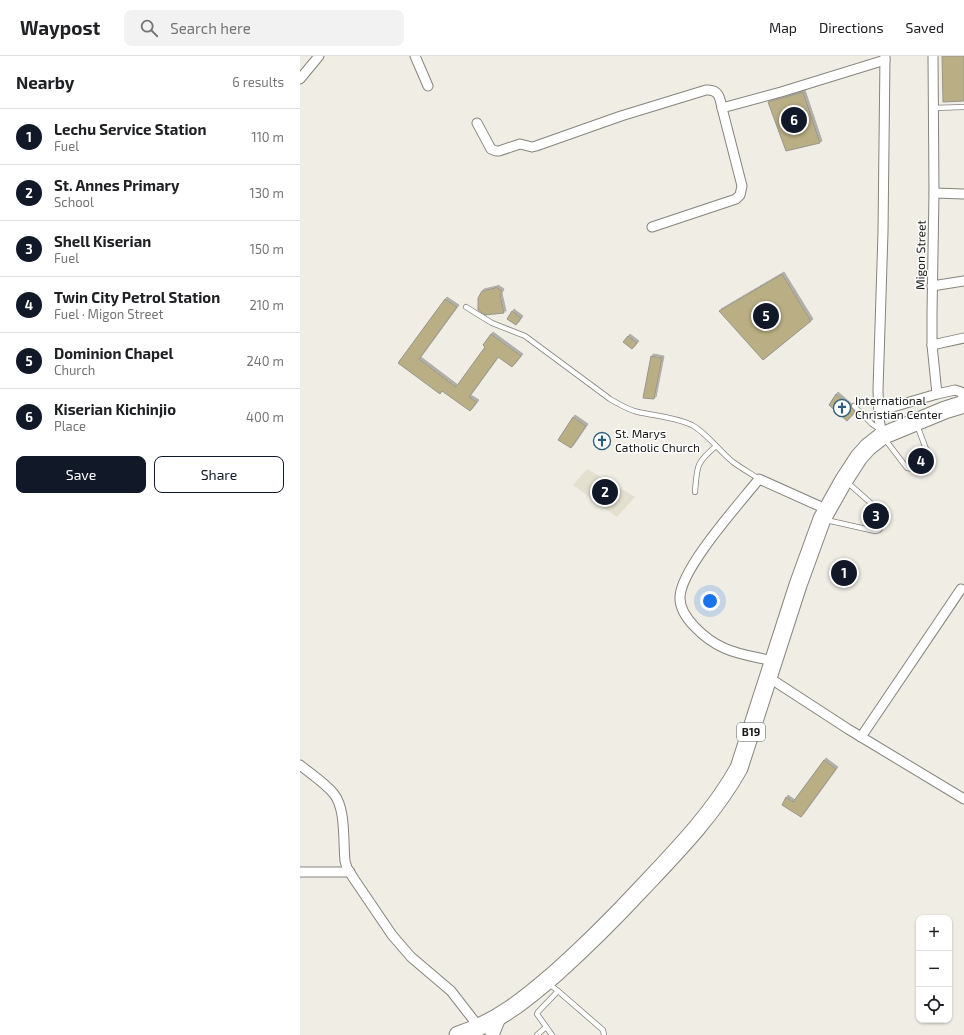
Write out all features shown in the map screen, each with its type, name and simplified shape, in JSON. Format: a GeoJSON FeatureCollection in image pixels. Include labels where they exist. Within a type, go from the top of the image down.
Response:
{"type":"FeatureCollection","features":[{"type":"Feature","properties":{"kind":"highway","name":"B19"},"geometry":{"type":"LineString","coordinates":[[475,1033],[552,987],[681,847],[728,787],[739,768],[798,585],[824,514],[859,457],[881,433],[964,404]]}},
{"type":"Feature","properties":{"kind":"street"},"geometry":{"type":"LineString","coordinates":[[300,79],[319,56]]}},
{"type":"Feature","properties":{"kind":"street"},"geometry":{"type":"LineString","coordinates":[[415,56],[428,86]]}},
{"type":"Feature","properties":{"kind":"street","name":"Migon Street"},"geometry":{"type":"LineString","coordinates":[[933,56],[934,193],[932,345],[937,394]]}},
{"type":"Feature","properties":{"kind":"street"},"geometry":{"type":"LineString","coordinates":[[722,108],[781,92],[885,58],[883,232],[878,390],[881,433]]}},
{"type":"Feature","properties":{"kind":"street"},"geometry":{"type":"LineString","coordinates":[[477,123],[491,149],[496,151],[521,143],[532,147],[621,116],[706,90],[718,92],[742,186],[740,195],[736,199],[652,227]]}},
{"type":"Feature","properties":{"kind":"street"},"geometry":{"type":"LineString","coordinates":[[934,193],[964,194]]}},
{"type":"Feature","properties":{"kind":"street"},"geometry":{"type":"LineString","coordinates":[[932,286],[964,281]]}},
{"type":"Feature","properties":{"kind":"street"},"geometry":{"type":"LineString","coordinates":[[932,345],[964,338]]}},
{"type":"Feature","properties":{"kind":"street"},"geometry":{"type":"LineString","coordinates":[[879,411],[937,394],[957,390],[961,392],[964,398]]}},
{"type":"Feature","properties":{"kind":"street"},"geometry":{"type":"LineString","coordinates":[[774,661],[723,647],[706,636],[689,621],[681,605],[680,597],[685,578],[703,549],[759,479],[824,514]]}},
{"type":"Feature","properties":{"kind":"street"},"geometry":{"type":"LineString","coordinates":[[862,737],[961,589]]}},
{"type":"Feature","properties":{"kind":"street"},"geometry":{"type":"LineString","coordinates":[[768,677],[862,737],[964,799]]}},
{"type":"Feature","properties":{"kind":"street"},"geometry":{"type":"LineString","coordinates":[[300,765],[329,788],[339,802],[342,818],[345,861],[350,872],[392,935],[411,957],[451,991],[475,1033]]}},
{"type":"Feature","properties":{"kind":"street"},"geometry":{"type":"LineString","coordinates":[[300,872],[350,872]]}},
{"type":"Feature","properties":{"kind":"lane"},"geometry":{"type":"LineString","coordinates":[[933,108],[964,107]]}},
{"type":"Feature","properties":{"kind":"lane"},"geometry":{"type":"LineString","coordinates":[[466,307],[492,323],[525,336],[610,399],[625,408],[637,412],[671,418],[692,426],[706,434],[716,446],[734,462],[759,479]]}},
{"type":"Feature","properties":{"kind":"lane"},"geometry":{"type":"LineString","coordinates":[[854,406],[881,433],[907,468],[914,469],[926,464],[929,457],[916,422]]}},
{"type":"Feature","properties":{"kind":"lane"},"geometry":{"type":"LineString","coordinates":[[696,492],[697,467],[704,457],[716,446]]}},
{"type":"Feature","properties":{"kind":"lane"},"geometry":{"type":"LineString","coordinates":[[824,514],[845,523],[875,532],[879,530],[884,517],[882,513],[844,480]]}},
{"type":"Feature","properties":{"kind":"lane"},"geometry":{"type":"LineString","coordinates":[[552,1035],[538,1016],[538,1012],[552,987],[603,1030],[604,1035]]}},
{"type":"Feature","properties":{"kind":"lane"},"geometry":{"type":"LineString","coordinates":[[537,1035],[546,1027]]}},
{"type":"Feature","properties":{"kind":"shaded area"},"geometry":{"type":"Polygon","coordinates":[[[587,469],[635,497],[617,517],[573,485],[587,469]]]}},
{"type":"Feature","properties":{"kind":"building"},"geometry":{"type":"Polygon","coordinates":[[[942,56],[964,56],[964,101],[943,102],[942,56]]]}},
{"type":"Feature","properties":{"kind":"building"},"geometry":{"type":"Polygon","coordinates":[[[803,92],[820,143],[786,151],[768,102],[803,92]]]}},
{"type":"Feature","properties":{"kind":"building"},"geometry":{"type":"Polygon","coordinates":[[[782,274],[811,321],[763,360],[719,311],[782,274]]]}},
{"type":"Feature","properties":{"kind":"building"},"geometry":{"type":"Polygon","coordinates":[[[496,287],[502,291],[500,295],[504,313],[485,315],[478,310],[478,298],[482,291],[496,287]]]}},
{"type":"Feature","properties":{"kind":"building"},"geometry":{"type":"Polygon","coordinates":[[[445,299],[457,307],[419,359],[456,387],[485,347],[483,345],[491,334],[521,356],[512,367],[498,357],[469,397],[477,402],[470,411],[442,391],[440,394],[398,363],[445,299]]]}},
{"type":"Feature","properties":{"kind":"building"},"geometry":{"type":"Polygon","coordinates":[[[512,311],[521,318],[516,325],[507,319],[512,311]]]}},
{"type":"Feature","properties":{"kind":"building"},"geometry":{"type":"Polygon","coordinates":[[[628,336],[637,343],[632,349],[623,342],[628,336]]]}},
{"type":"Feature","properties":{"kind":"building"},"geometry":{"type":"Polygon","coordinates":[[[651,356],[662,358],[654,399],[643,398],[651,356]]]}},
{"type":"Feature","properties":{"kind":"building","name":"International Christian Center"},"geometry":{"type":"Polygon","coordinates":[[[836,394],[855,412],[847,421],[829,405],[836,394]]]}},
{"type":"Feature","properties":{"kind":"building"},"geometry":{"type":"Polygon","coordinates":[[[573,417],[586,426],[571,448],[558,440],[573,417]]]}},
{"type":"Feature","properties":{"kind":"building"},"geometry":{"type":"Polygon","coordinates":[[[824,760],[836,769],[801,817],[782,805],[786,797],[793,802],[824,760]]]}},
{"type":"Feature","properties":{"kind":"place","name":"Kiserian Kichinjio"},"geometry":{"type":"Point","coordinates":[794,120]}},
{"type":"Feature","properties":{"kind":"place","name":"Dominion Chapel"},"geometry":{"type":"Point","coordinates":[766,316]}},
{"type":"Feature","properties":{"kind":"place","name":"International Christian Center"},"geometry":{"type":"Point","coordinates":[842,408]}},
{"type":"Feature","properties":{"kind":"place","name":"St. Marys Catholic Church"},"geometry":{"type":"Point","coordinates":[602,441]}},
{"type":"Feature","properties":{"kind":"place","name":"Twin City Petrol Station"},"geometry":{"type":"Point","coordinates":[921,461]}},
{"type":"Feature","properties":{"kind":"place","name":"St. Annes Primary"},"geometry":{"type":"Point","coordinates":[605,492]}},
{"type":"Feature","properties":{"kind":"place","name":"Shell Kiserian"},"geometry":{"type":"Point","coordinates":[876,516]}},
{"type":"Feature","properties":{"kind":"place","name":"Lechu Service Station"},"geometry":{"type":"Point","coordinates":[844,573]}}]}
